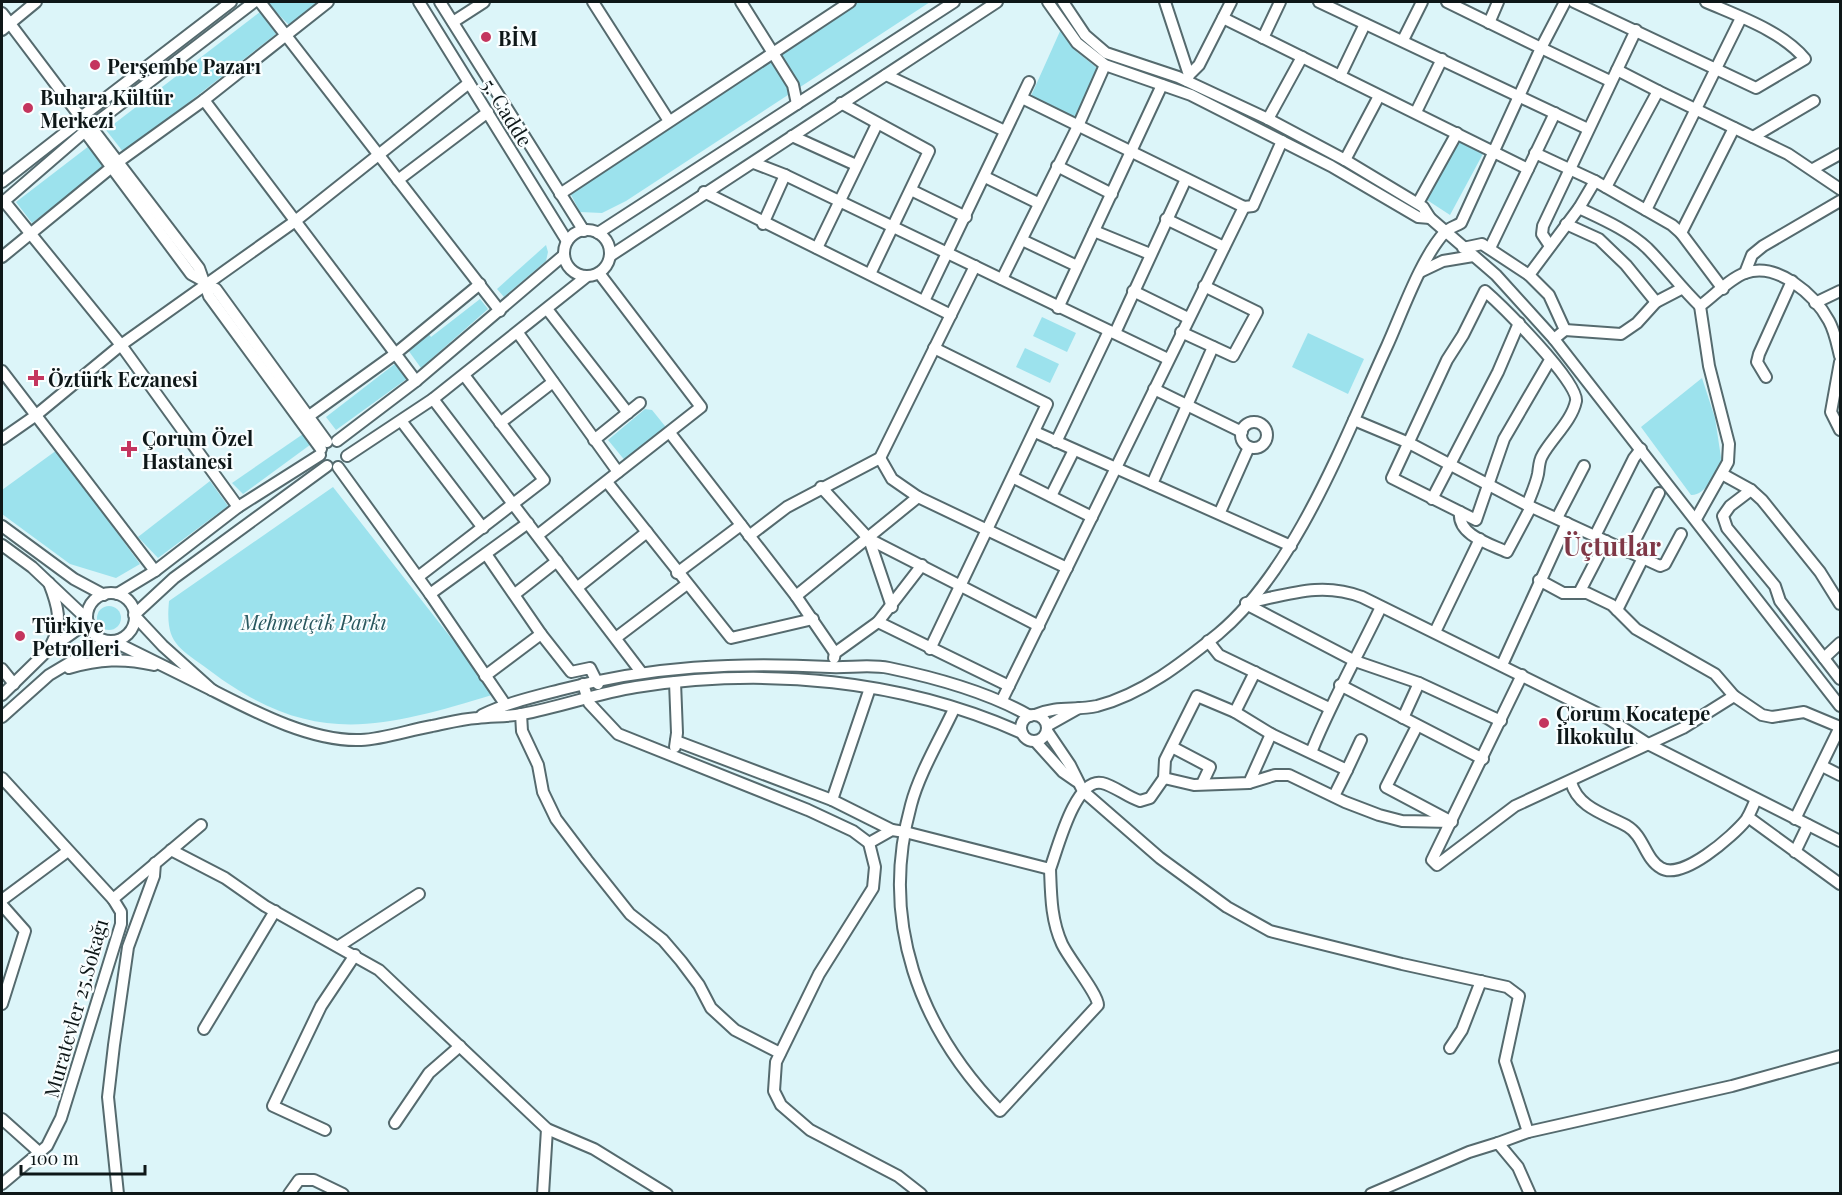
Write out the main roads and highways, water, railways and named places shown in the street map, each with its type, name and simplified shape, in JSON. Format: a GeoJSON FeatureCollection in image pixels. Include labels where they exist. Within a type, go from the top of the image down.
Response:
{"type":"FeatureCollection","features":[{"type":"Feature","properties":{"kind":"place","name":"BİM"},"geometry":{"type":"Point","coordinates":[486,37]}},
{"type":"Feature","properties":{"kind":"place","name":"Perşembe Pazarı"},"geometry":{"type":"Point","coordinates":[95,65]}},
{"type":"Feature","properties":{"kind":"place","name":"Buhara Kültür Merkezi"},"geometry":{"type":"Point","coordinates":[28,108]}},
{"type":"Feature","properties":{"kind":"place","name":"Öztürk Eczanesi"},"geometry":{"type":"Point","coordinates":[36,378]}},
{"type":"Feature","properties":{"kind":"place","name":"Çorum Özel Hastanesi"},"geometry":{"type":"Point","coordinates":[129,449]}},
{"type":"Feature","properties":{"kind":"place","name":"Türkiye Petrolleri"},"geometry":{"type":"Point","coordinates":[20,636]}},
{"type":"Feature","properties":{"kind":"place","name":"Çorum Kocatepe İlkokulu"},"geometry":{"type":"Point","coordinates":[1544,723]}},
{"type":"Feature","properties":{"kind":"district","name":"Üçtutlar"},"geometry":{"type":"Point","coordinates":[1612,545]}},
{"type":"Feature","properties":{"kind":"park label","name":"Mehmetçik Parkı"},"geometry":{"type":"Point","coordinates":[314,621]}}]}
